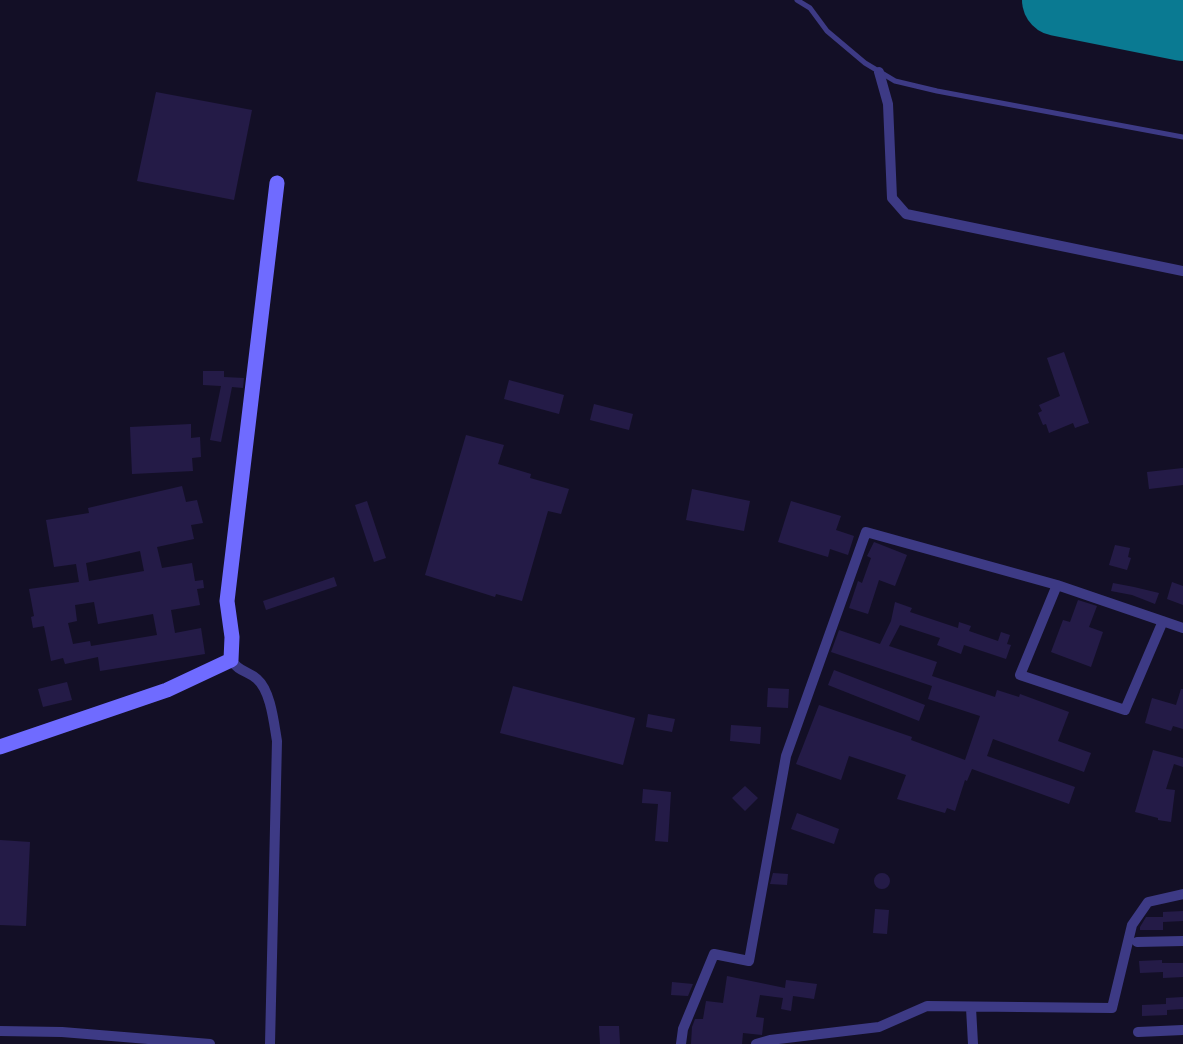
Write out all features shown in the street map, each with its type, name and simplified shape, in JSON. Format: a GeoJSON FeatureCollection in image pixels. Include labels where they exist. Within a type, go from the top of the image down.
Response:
{"type":"FeatureCollection","features":[{"type":"Feature","properties":{"kind":"street"},"geometry":{"type":"LineString","coordinates":[[879,72],[888,104],[892,198],[906,214],[1183,271]]}},
{"type":"Feature","properties":{"kind":"street"},"geometry":{"type":"LineString","coordinates":[[270,1044],[277,741],[272,706],[258,680],[237,668],[231,660],[232,638],[227,601],[277,183]]}},
{"type":"Feature","properties":{"kind":"street"},"geometry":{"type":"LineString","coordinates":[[681,1044],[683,1029],[714,954],[749,961],[786,756],[866,532],[1057,585],[1183,628]]}},
{"type":"Feature","properties":{"kind":"street"},"geometry":{"type":"LineString","coordinates":[[1057,585],[1020,675],[1125,710],[1163,621]]}},
{"type":"Feature","properties":{"kind":"street"},"geometry":{"type":"LineString","coordinates":[[0,747],[167,690],[231,660]]}},
{"type":"Feature","properties":{"kind":"street"},"geometry":{"type":"LineString","coordinates":[[756,1044],[770,1040],[879,1027],[927,1006],[1112,1008],[1132,925],[1148,902],[1183,894]]}},
{"type":"Feature","properties":{"kind":"street"},"geometry":{"type":"LineString","coordinates":[[1137,942],[1183,941]]}},
{"type":"Feature","properties":{"kind":"street"},"geometry":{"type":"LineString","coordinates":[[971,1008],[974,1044]]}},
{"type":"Feature","properties":{"kind":"street"},"geometry":{"type":"LineString","coordinates":[[1138,1032],[1183,1030]]}},
{"type":"Feature","properties":{"kind":"street"},"geometry":{"type":"LineString","coordinates":[[0,1031],[62,1032],[210,1044]]}},
{"type":"Feature","properties":{"kind":"lane"},"geometry":{"type":"LineString","coordinates":[[797,0],[810,8],[827,31],[857,57],[895,81],[1183,137]]}},
{"type":"Feature","properties":{"kind":"building"},"geometry":{"type":"Polygon","coordinates":[[[156,92],[252,110],[234,200],[137,181],[156,92]]]}},
{"type":"Feature","properties":{"kind":"building"},"geometry":{"type":"Polygon","coordinates":[[[1064,352],[1089,423],[1075,428],[1073,423],[1049,433],[1038,413],[1042,411],[1039,405],[1060,396],[1047,358],[1064,352]]]}},
{"type":"Feature","properties":{"kind":"building"},"geometry":{"type":"Polygon","coordinates":[[[203,371],[224,371],[224,377],[244,378],[243,388],[232,387],[221,442],[210,440],[221,386],[203,385],[203,371]]]}},
{"type":"Feature","properties":{"kind":"building"},"geometry":{"type":"Polygon","coordinates":[[[509,380],[564,395],[559,414],[504,399],[509,380]]]}},
{"type":"Feature","properties":{"kind":"building"},"geometry":{"type":"Polygon","coordinates":[[[594,404],[633,414],[629,430],[590,420],[594,404]]]}},
{"type":"Feature","properties":{"kind":"building"},"geometry":{"type":"Polygon","coordinates":[[[191,424],[191,438],[200,437],[201,457],[192,458],[193,471],[132,474],[130,427],[191,424]]]}},
{"type":"Feature","properties":{"kind":"building"},"geometry":{"type":"Polygon","coordinates":[[[466,435],[504,445],[498,464],[531,474],[530,478],[569,489],[561,514],[548,511],[522,601],[496,594],[495,597],[425,575],[466,435]]]}},
{"type":"Feature","properties":{"kind":"building"},"geometry":{"type":"Polygon","coordinates":[[[1183,468],[1183,485],[1149,489],[1147,472],[1183,468]]]}},
{"type":"Feature","properties":{"kind":"building"},"geometry":{"type":"Polygon","coordinates":[[[182,486],[186,502],[197,500],[203,523],[191,525],[194,539],[157,547],[162,568],[192,563],[195,581],[203,580],[204,588],[197,589],[200,605],[171,610],[175,633],[201,628],[205,654],[100,671],[98,657],[65,664],[63,658],[51,661],[44,626],[33,628],[31,617],[34,616],[29,589],[79,582],[76,564],[54,567],[46,520],[89,513],[88,508],[182,486]],[[140,551],[86,563],[89,581],[144,571],[140,551]],[[94,602],[75,605],[77,621],[68,623],[73,644],[90,641],[91,646],[157,635],[153,614],[98,624],[94,602]]]}},
{"type":"Feature","properties":{"kind":"building"},"geometry":{"type":"Polygon","coordinates":[[[692,489],[750,501],[744,531],[686,520],[692,489]]]}},
{"type":"Feature","properties":{"kind":"building"},"geometry":{"type":"Polygon","coordinates":[[[367,501],[386,558],[374,562],[355,505],[367,501]]]}},
{"type":"Feature","properties":{"kind":"building"},"geometry":{"type":"Polygon","coordinates":[[[791,501],[841,516],[836,530],[854,536],[848,555],[830,549],[828,557],[778,542],[791,501]]]}},
{"type":"Feature","properties":{"kind":"building"},"geometry":{"type":"Polygon","coordinates":[[[874,542],[907,555],[895,586],[879,580],[868,614],[849,608],[858,581],[862,583],[871,558],[867,556],[874,542]]]}},
{"type":"Feature","properties":{"kind":"building"},"geometry":{"type":"Polygon","coordinates":[[[1115,545],[1130,548],[1128,557],[1131,558],[1127,570],[1109,565],[1115,545]]]}},
{"type":"Feature","properties":{"kind":"building"},"geometry":{"type":"Polygon","coordinates":[[[334,577],[337,586],[266,610],[263,601],[334,577]]]}},
{"type":"Feature","properties":{"kind":"building"},"geometry":{"type":"Polygon","coordinates":[[[1172,582],[1183,586],[1183,605],[1167,599],[1172,582]]]}},
{"type":"Feature","properties":{"kind":"building"},"geometry":{"type":"Polygon","coordinates":[[[1113,583],[1159,593],[1155,604],[1132,595],[1111,591],[1113,583]]]}},
{"type":"Feature","properties":{"kind":"building"},"geometry":{"type":"Polygon","coordinates":[[[1078,600],[1097,606],[1089,627],[1103,632],[1091,667],[1051,652],[1063,620],[1070,622],[1078,600]]]}},
{"type":"Feature","properties":{"kind":"building"},"geometry":{"type":"Polygon","coordinates":[[[895,602],[912,608],[910,612],[958,628],[959,622],[971,626],[969,631],[998,641],[1001,632],[1010,635],[1007,644],[1011,645],[1006,659],[964,645],[961,654],[937,645],[940,638],[900,625],[889,646],[937,662],[932,676],[995,697],[997,690],[1019,697],[1020,694],[1069,712],[1058,741],[1091,753],[1084,772],[993,739],[987,756],[1075,787],[1069,804],[972,769],[967,781],[965,780],[955,811],[947,808],[945,813],[897,799],[906,775],[849,756],[841,780],[796,764],[819,705],[912,737],[911,740],[965,760],[980,716],[928,699],[932,686],[831,652],[839,630],[880,644],[891,621],[895,602]]]}},
{"type":"Feature","properties":{"kind":"building"},"geometry":{"type":"Polygon","coordinates":[[[834,670],[925,705],[919,721],[828,685],[834,670]]]}},
{"type":"Feature","properties":{"kind":"building"},"geometry":{"type":"Polygon","coordinates":[[[67,682],[72,700],[43,707],[38,689],[67,682]]]}},
{"type":"Feature","properties":{"kind":"building"},"geometry":{"type":"Polygon","coordinates":[[[513,686],[635,718],[623,765],[500,733],[513,686]]]}},
{"type":"Feature","properties":{"kind":"building"},"geometry":{"type":"Polygon","coordinates":[[[768,688],[789,689],[788,708],[767,707],[768,688]]]}},
{"type":"Feature","properties":{"kind":"building"},"geometry":{"type":"Polygon","coordinates":[[[1181,689],[1183,689],[1183,729],[1173,726],[1171,731],[1145,723],[1152,698],[1176,705],[1181,689]]]}},
{"type":"Feature","properties":{"kind":"building"},"geometry":{"type":"Polygon","coordinates":[[[648,714],[675,719],[672,732],[646,727],[648,714]]]}},
{"type":"Feature","properties":{"kind":"building"},"geometry":{"type":"Polygon","coordinates":[[[731,725],[761,727],[760,744],[730,741],[731,725]]]}},
{"type":"Feature","properties":{"kind":"building"},"geometry":{"type":"Polygon","coordinates":[[[1153,750],[1183,758],[1183,767],[1174,764],[1166,789],[1175,790],[1171,822],[1135,812],[1153,750]]]}},
{"type":"Feature","properties":{"kind":"building"},"geometry":{"type":"Polygon","coordinates":[[[745,786],[758,798],[745,811],[732,798],[745,786]]]}},
{"type":"Feature","properties":{"kind":"building"},"geometry":{"type":"Polygon","coordinates":[[[643,789],[671,792],[668,842],[655,841],[658,804],[642,803],[643,789]]]}},
{"type":"Feature","properties":{"kind":"building"},"geometry":{"type":"Polygon","coordinates":[[[797,813],[839,829],[834,844],[791,829],[797,813]]]}},
{"type":"Feature","properties":{"kind":"building"},"geometry":{"type":"Polygon","coordinates":[[[0,840],[30,842],[26,926],[0,925],[0,840]]]}},
{"type":"Feature","properties":{"kind":"building"},"geometry":{"type":"Polygon","coordinates":[[[773,873],[788,874],[787,885],[770,884],[773,873]]]}},
{"type":"Feature","properties":{"kind":"building"},"geometry":{"type":"Polygon","coordinates":[[[879,873],[885,873],[890,881],[888,887],[879,889],[874,884],[874,878],[879,873]]]}},
{"type":"Feature","properties":{"kind":"building"},"geometry":{"type":"Polygon","coordinates":[[[875,909],[889,910],[887,934],[873,933],[875,909]]]}},
{"type":"Feature","properties":{"kind":"building"},"geometry":{"type":"Polygon","coordinates":[[[1183,911],[1183,921],[1163,922],[1163,912],[1183,911]]]}},
{"type":"Feature","properties":{"kind":"building"},"geometry":{"type":"Polygon","coordinates":[[[1146,917],[1163,917],[1163,930],[1140,930],[1146,917]]]}},
{"type":"Feature","properties":{"kind":"building"},"geometry":{"type":"Polygon","coordinates":[[[1162,960],[1162,963],[1183,963],[1183,977],[1163,978],[1163,972],[1140,973],[1139,961],[1162,960]]]}},
{"type":"Feature","properties":{"kind":"building"},"geometry":{"type":"Polygon","coordinates":[[[727,976],[785,988],[786,980],[817,984],[814,999],[793,996],[791,1011],[781,1009],[783,998],[760,995],[756,1017],[764,1018],[762,1035],[743,1033],[742,1044],[691,1044],[692,1027],[695,1019],[703,1019],[706,1001],[723,1003],[727,976]]]}},
{"type":"Feature","properties":{"kind":"building"},"geometry":{"type":"Polygon","coordinates":[[[672,982],[693,984],[688,996],[671,995],[672,982]]]}},
{"type":"Feature","properties":{"kind":"building"},"geometry":{"type":"Polygon","coordinates":[[[1183,997],[1183,1009],[1167,1010],[1167,1015],[1142,1016],[1142,1005],[1166,1004],[1166,998],[1183,997]]]}},
{"type":"Feature","properties":{"kind":"building"},"geometry":{"type":"Polygon","coordinates":[[[599,1026],[619,1026],[620,1044],[600,1044],[599,1026]]]}},
{"type":"Feature","properties":{"kind":"runway"},"geometry":{"type":"LineString","coordinates":[[1058,0],[1183,25]]}}]}
